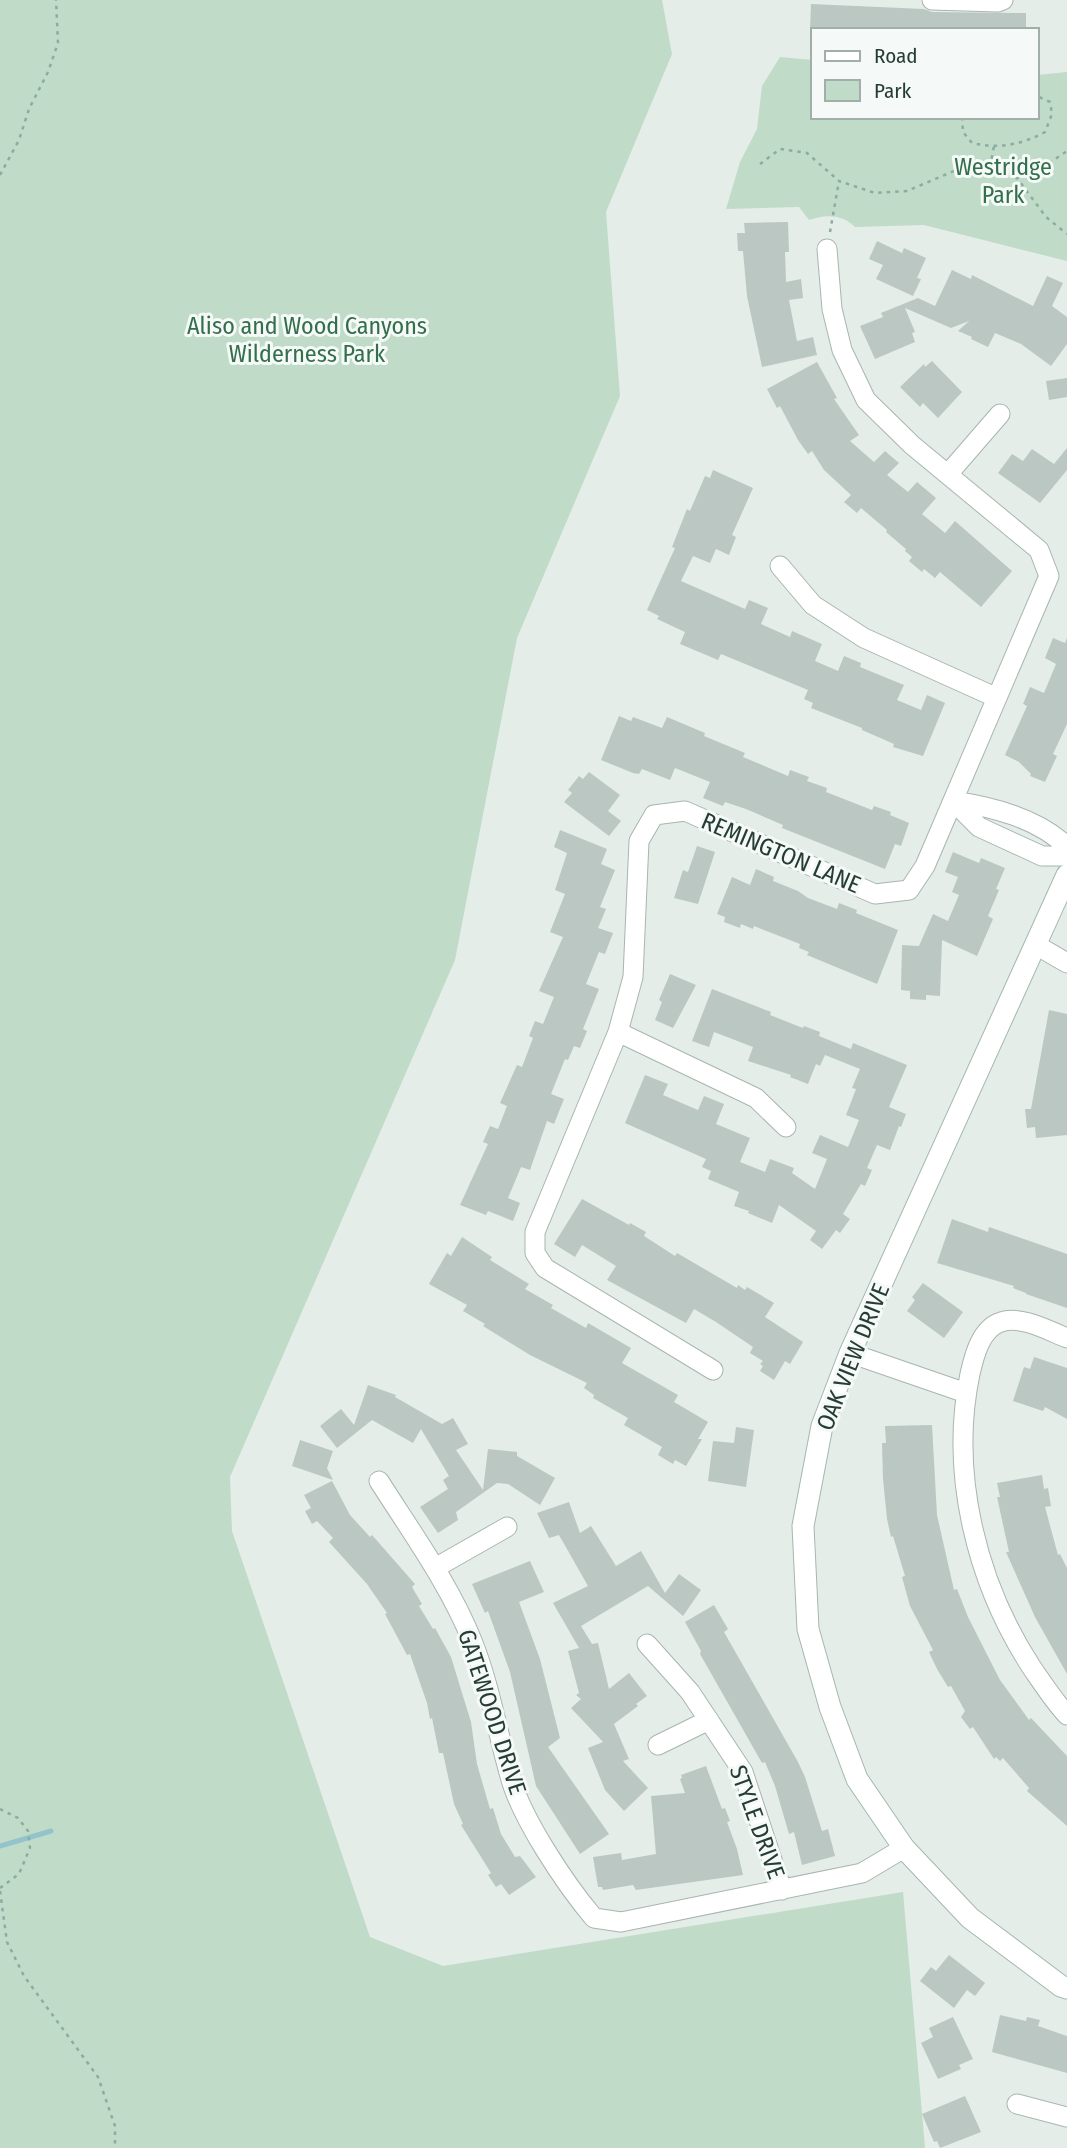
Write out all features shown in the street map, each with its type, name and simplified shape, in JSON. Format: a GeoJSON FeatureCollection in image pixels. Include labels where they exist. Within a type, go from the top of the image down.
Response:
{"type":"FeatureCollection","features":[{"type":"Feature","properties":{"kind":"street"},"geometry":{"type":"LineString","coordinates":[[932,0],[1003,0]]}},
{"type":"Feature","properties":{"kind":"street","name":"REMINGTON LANE"},"geometry":{"type":"LineString","coordinates":[[713,1370],[545,1268],[535,1253],[535,1232],[618,1032],[632,976],[639,841],[654,815],[685,811],[875,894],[909,890],[925,866],[1049,576],[1040,550],[912,445],[866,400],[842,350],[832,309],[827,249]]}},
{"type":"Feature","properties":{"kind":"street"},"geometry":{"type":"LineString","coordinates":[[948,474],[999,414]]}},
{"type":"Feature","properties":{"kind":"street"},"geometry":{"type":"LineString","coordinates":[[780,566],[813,605],[864,638],[995,697]]}},
{"type":"Feature","properties":{"kind":"street"},"geometry":{"type":"LineString","coordinates":[[953,801],[988,806],[1008,814],[1053,833],[1067,847]]}},
{"type":"Feature","properties":{"kind":"street"},"geometry":{"type":"LineString","coordinates":[[953,801],[979,827],[1042,856],[1067,856]]}},
{"type":"Feature","properties":{"kind":"street"},"geometry":{"type":"LineString","coordinates":[[999,836],[1008,814]]}},
{"type":"Feature","properties":{"kind":"street","name":"OAK VIEW DRIVE"},"geometry":{"type":"LineString","coordinates":[[1067,875],[850,1353],[822,1426],[803,1526],[808,1629],[830,1707],[857,1779],[904,1849],[970,1918],[1067,1988]]}},
{"type":"Feature","properties":{"kind":"street"},"geometry":{"type":"LineString","coordinates":[[1036,944],[1067,963]]}},
{"type":"Feature","properties":{"kind":"street"},"geometry":{"type":"LineString","coordinates":[[618,1032],[756,1098],[786,1128]]}},
{"type":"Feature","properties":{"kind":"street"},"geometry":{"type":"LineString","coordinates":[[1067,1338],[1017,1321],[1001,1322],[986,1331],[973,1357],[966,1393],[964,1466],[972,1531],[1002,1618],[1017,1646],[1067,1714]]}},
{"type":"Feature","properties":{"kind":"street"},"geometry":{"type":"LineString","coordinates":[[850,1353],[966,1393]]}},
{"type":"Feature","properties":{"kind":"street","name":"GATEWOOD DRIVE"},"geometry":{"type":"LineString","coordinates":[[379,1481],[435,1568],[472,1640],[488,1684],[510,1779],[530,1822],[576,1897],[594,1918],[621,1922],[862,1873],[904,1849]]}},
{"type":"Feature","properties":{"kind":"street"},"geometry":{"type":"LineString","coordinates":[[435,1568],[507,1527]]}},
{"type":"Feature","properties":{"kind":"street","name":"STYLE DRIVE"},"geometry":{"type":"LineString","coordinates":[[647,1644],[690,1692],[743,1772],[782,1890]]}},
{"type":"Feature","properties":{"kind":"street"},"geometry":{"type":"LineString","coordinates":[[658,1745],[709,1720]]}},
{"type":"Feature","properties":{"kind":"street"},"geometry":{"type":"LineString","coordinates":[[1017,2104],[1067,2117]]}},
{"type":"Feature","properties":{"kind":"path"},"geometry":{"type":"LineString","coordinates":[[0,175],[19,140],[29,109],[48,72],[58,43],[56,0]]}},
{"type":"Feature","properties":{"kind":"path"},"geometry":{"type":"LineString","coordinates":[[961,119],[963,132],[972,144],[1008,146],[1030,140],[1045,132],[1052,114],[1050,102],[1039,97]]}},
{"type":"Feature","properties":{"kind":"path"},"geometry":{"type":"LineString","coordinates":[[990,167],[994,146]]}},
{"type":"Feature","properties":{"kind":"path"},"geometry":{"type":"LineString","coordinates":[[760,164],[780,149],[792,149],[807,153],[839,181],[875,193],[907,191],[968,165],[990,167],[1017,178],[1046,217],[1067,234]]}},
{"type":"Feature","properties":{"kind":"path"},"geometry":{"type":"LineString","coordinates":[[1017,178],[1042,168],[1067,151]]}},
{"type":"Feature","properties":{"kind":"path"},"geometry":{"type":"LineString","coordinates":[[827,249],[839,181]]}},
{"type":"Feature","properties":{"kind":"path"},"geometry":{"type":"LineString","coordinates":[[0,1809],[18,1818],[28,1830],[30,1848],[19,1874],[0,1889],[7,1942],[24,1976],[98,2077],[115,2126],[114,2148]]}},
{"type":"Feature","properties":{"kind":"green space","name":"Aliso and Wood Canyons Wilderness Park"},"geometry":{"type":"Polygon","coordinates":[[[0,0],[662,0],[672,54],[606,212],[620,396],[517,638],[455,960],[230,1477],[232,1531],[370,1937],[443,1966],[903,1892],[925,2148],[0,2148],[0,0]]]}},
{"type":"Feature","properties":{"kind":"green space","name":"Westridge Park"},"geometry":{"type":"Polygon","coordinates":[[[780,57],[811,60],[811,119],[1039,119],[1039,75],[1067,72],[1067,261],[924,225],[855,227],[834,216],[809,220],[799,207],[726,209],[740,162],[757,129],[762,86],[780,57]]]}},
{"type":"Feature","properties":{"kind":"building"},"geometry":{"type":"Polygon","coordinates":[[[811,4],[924,9],[932,12],[1026,13],[1026,28],[810,30],[811,4]]]}},
{"type":"Feature","properties":{"kind":"building"},"geometry":{"type":"Polygon","coordinates":[[[788,222],[786,282],[801,279],[803,298],[789,300],[797,341],[813,337],[817,355],[762,367],[747,296],[743,251],[738,251],[737,233],[745,233],[744,223],[788,222]]]}},
{"type":"Feature","properties":{"kind":"building"},"geometry":{"type":"Polygon","coordinates":[[[877,241],[902,253],[904,248],[926,258],[913,296],[876,279],[883,265],[869,259],[877,241]]]}},
{"type":"Feature","properties":{"kind":"building"},"geometry":{"type":"Polygon","coordinates":[[[952,270],[971,279],[972,275],[1033,306],[1047,276],[1063,283],[1052,306],[1067,317],[1067,344],[1051,366],[1021,344],[995,333],[988,347],[958,331],[969,321],[951,328],[905,308],[915,332],[912,333],[915,342],[875,359],[860,326],[883,317],[881,313],[918,298],[935,306],[952,270]]]}},
{"type":"Feature","properties":{"kind":"building"},"geometry":{"type":"Polygon","coordinates":[[[932,361],[962,392],[938,418],[923,403],[920,407],[900,387],[924,364],[925,367],[932,361]]]}},
{"type":"Feature","properties":{"kind":"building"},"geometry":{"type":"Polygon","coordinates":[[[817,362],[837,398],[834,399],[859,435],[850,441],[874,462],[885,451],[899,463],[887,475],[908,492],[917,482],[936,498],[922,514],[945,533],[955,521],[1012,571],[981,607],[940,572],[935,578],[924,569],[922,572],[909,561],[912,557],[887,530],[861,508],[857,513],[844,502],[851,495],[824,470],[812,451],[808,454],[798,440],[780,406],[777,408],[767,389],[817,362]]]}},
{"type":"Feature","properties":{"kind":"building"},"geometry":{"type":"Polygon","coordinates":[[[1067,378],[1067,397],[1049,400],[1046,381],[1067,378]]]}},
{"type":"Feature","properties":{"kind":"building"},"geometry":{"type":"Polygon","coordinates":[[[1067,448],[1067,470],[1040,503],[998,473],[1012,454],[1023,461],[1032,449],[1054,464],[1067,448]]]}},
{"type":"Feature","properties":{"kind":"building"},"geometry":{"type":"Polygon","coordinates":[[[713,470],[753,488],[732,535],[736,537],[729,555],[716,549],[710,563],[693,556],[681,581],[745,609],[749,600],[768,608],[761,624],[790,637],[792,631],[822,644],[815,661],[838,671],[844,656],[861,663],[860,667],[904,685],[897,700],[921,710],[927,695],[945,703],[923,756],[893,747],[894,744],[862,728],[811,708],[813,703],[804,699],[808,690],[721,654],[718,660],[680,644],[685,632],[657,619],[659,616],[647,610],[675,548],[672,547],[687,509],[690,511],[705,476],[710,478],[713,470]]]}},
{"type":"Feature","properties":{"kind":"building"},"geometry":{"type":"Polygon","coordinates":[[[1053,638],[1065,643],[1067,638],[1067,724],[1053,754],[1057,756],[1045,782],[1030,776],[1019,762],[1005,755],[1027,706],[1023,704],[1030,687],[1044,693],[1056,664],[1045,658],[1053,638]]]}},
{"type":"Feature","properties":{"kind":"building"},"geometry":{"type":"Polygon","coordinates":[[[619,716],[631,721],[633,717],[662,728],[667,717],[745,753],[743,757],[788,776],[790,770],[809,777],[807,781],[827,788],[826,792],[872,810],[874,806],[891,812],[890,815],[909,823],[901,846],[895,844],[885,869],[782,828],[783,825],[746,809],[725,802],[723,806],[703,798],[710,782],[675,768],[670,780],[642,769],[639,774],[633,773],[601,760],[619,716]]]}},
{"type":"Feature","properties":{"kind":"building"},"geometry":{"type":"Polygon","coordinates":[[[589,772],[620,795],[608,811],[621,821],[609,836],[564,802],[572,793],[568,790],[579,776],[583,779],[589,772]]]}},
{"type":"Feature","properties":{"kind":"building"},"geometry":{"type":"Polygon","coordinates":[[[560,830],[607,849],[601,864],[615,870],[600,907],[606,909],[598,928],[613,933],[605,954],[599,952],[586,984],[599,989],[583,1029],[587,1031],[580,1048],[574,1046],[568,1060],[565,1059],[551,1094],[564,1099],[554,1124],[547,1121],[530,1170],[521,1167],[508,1198],[520,1203],[513,1221],[488,1211],[486,1215],[460,1205],[488,1144],[483,1142],[490,1126],[498,1129],[507,1106],[500,1103],[517,1065],[522,1067],[533,1038],[529,1036],[535,1021],[543,1024],[554,997],[539,991],[563,937],[550,932],[565,894],[555,890],[567,853],[554,847],[560,830]]]}},
{"type":"Feature","properties":{"kind":"building"},"geometry":{"type":"Polygon","coordinates":[[[697,846],[715,852],[698,904],[674,898],[683,870],[688,872],[697,846]]]}},
{"type":"Feature","properties":{"kind":"building"},"geometry":{"type":"Polygon","coordinates":[[[953,852],[979,863],[981,858],[1005,868],[988,916],[993,919],[977,956],[942,940],[940,996],[926,995],[926,1000],[910,999],[910,991],[901,990],[902,945],[919,946],[933,914],[948,921],[959,895],[952,892],[958,877],[945,872],[953,852]]]}},
{"type":"Feature","properties":{"kind":"building"},"geometry":{"type":"Polygon","coordinates":[[[756,869],[774,877],[773,881],[808,898],[837,909],[839,903],[898,930],[877,984],[807,955],[809,952],[799,948],[800,944],[754,926],[753,929],[741,924],[740,928],[724,922],[725,917],[717,914],[732,877],[750,885],[756,869]]]}},
{"type":"Feature","properties":{"kind":"building"},"geometry":{"type":"Polygon","coordinates":[[[670,974],[696,985],[673,1028],[655,1020],[662,1002],[659,1000],[670,974]]]}},
{"type":"Feature","properties":{"kind":"building"},"geometry":{"type":"Polygon","coordinates":[[[712,989],[771,1012],[770,1015],[820,1032],[819,1036],[851,1049],[853,1043],[907,1065],[889,1107],[906,1114],[901,1127],[899,1126],[890,1150],[877,1145],[867,1168],[872,1170],[865,1186],[861,1184],[843,1214],[850,1219],[840,1233],[836,1230],[822,1249],[810,1240],[816,1231],[779,1205],[772,1223],[734,1206],[739,1192],[708,1179],[711,1171],[702,1167],[706,1159],[625,1123],[645,1075],[668,1084],[663,1095],[698,1110],[704,1096],[724,1104],[716,1124],[750,1138],[740,1162],[765,1172],[770,1159],[794,1168],[792,1173],[815,1189],[827,1159],[812,1153],[820,1135],[848,1147],[859,1120],[846,1115],[856,1089],[852,1088],[860,1069],[825,1055],[820,1066],[816,1064],[808,1084],[790,1077],[791,1075],[748,1061],[753,1047],[714,1032],[709,1047],[692,1041],[712,989]]]}},
{"type":"Feature","properties":{"kind":"building"},"geometry":{"type":"Polygon","coordinates":[[[1049,1010],[1067,1014],[1067,1135],[1036,1138],[1035,1127],[1027,1128],[1025,1109],[1031,1109],[1049,1010]]]}},
{"type":"Feature","properties":{"kind":"building"},"geometry":{"type":"Polygon","coordinates":[[[582,1199],[646,1232],[644,1236],[675,1256],[677,1253],[737,1288],[738,1285],[745,1290],[747,1287],[774,1303],[765,1317],[803,1342],[790,1364],[785,1361],[774,1380],[760,1371],[763,1361],[750,1353],[753,1347],[716,1322],[694,1309],[686,1323],[607,1280],[616,1266],[582,1245],[575,1257],[554,1244],[582,1199]]]}},
{"type":"Feature","properties":{"kind":"building"},"geometry":{"type":"Polygon","coordinates":[[[952,1219],[988,1232],[989,1227],[1067,1254],[1067,1308],[1026,1294],[1013,1288],[1014,1286],[937,1263],[952,1219]]]}},
{"type":"Feature","properties":{"kind":"building"},"geometry":{"type":"Polygon","coordinates":[[[462,1237],[492,1257],[490,1260],[529,1284],[525,1289],[553,1305],[551,1308],[586,1328],[588,1323],[631,1348],[622,1363],[678,1395],[674,1402],[708,1422],[698,1439],[702,1439],[686,1466],[675,1460],[673,1464],[658,1455],[662,1447],[624,1425],[628,1418],[593,1398],[594,1395],[584,1388],[587,1383],[530,1355],[483,1326],[485,1324],[463,1311],[467,1305],[429,1284],[447,1253],[451,1256],[462,1237]]]}},
{"type":"Feature","properties":{"kind":"building"},"geometry":{"type":"Polygon","coordinates":[[[923,1283],[963,1312],[944,1338],[907,1311],[915,1300],[912,1297],[923,1283]]]}},
{"type":"Feature","properties":{"kind":"building"},"geometry":{"type":"Polygon","coordinates":[[[1034,1357],[1067,1368],[1067,1419],[1045,1407],[1043,1411],[1013,1401],[1024,1367],[1030,1369],[1034,1357]]]}},
{"type":"Feature","properties":{"kind":"building"},"geometry":{"type":"Polygon","coordinates":[[[368,1385],[396,1395],[395,1397],[442,1424],[453,1418],[468,1444],[456,1450],[483,1490],[488,1449],[517,1452],[517,1456],[555,1478],[540,1505],[508,1484],[497,1483],[456,1512],[458,1520],[438,1533],[420,1507],[448,1489],[443,1480],[449,1476],[421,1429],[413,1443],[372,1420],[337,1448],[320,1426],[341,1409],[354,1425],[368,1385]]]}},
{"type":"Feature","properties":{"kind":"building"},"geometry":{"type":"Polygon","coordinates":[[[932,1425],[937,1515],[954,1590],[957,1589],[1000,1680],[1029,1720],[1031,1718],[1067,1756],[1067,1826],[1027,1791],[1029,1788],[1003,1758],[1000,1761],[996,1757],[994,1759],[973,1727],[970,1729],[961,1717],[965,1711],[951,1686],[948,1687],[937,1669],[929,1652],[933,1650],[910,1606],[902,1577],[905,1576],[887,1519],[882,1443],[886,1443],[885,1426],[932,1425]]]}},
{"type":"Feature","properties":{"kind":"building"},"geometry":{"type":"Polygon","coordinates":[[[736,1427],[754,1430],[746,1487],[708,1481],[713,1441],[734,1443],[736,1427]]]}},
{"type":"Feature","properties":{"kind":"building"},"geometry":{"type":"Polygon","coordinates":[[[300,1440],[333,1451],[327,1468],[333,1480],[292,1466],[300,1440]]]}},
{"type":"Feature","properties":{"kind":"building"},"geometry":{"type":"Polygon","coordinates":[[[1042,1475],[1044,1489],[1048,1488],[1051,1506],[1045,1507],[1058,1555],[1060,1554],[1067,1568],[1067,1674],[1035,1617],[1006,1552],[1009,1552],[997,1497],[1000,1497],[997,1483],[1042,1475]]]}},
{"type":"Feature","properties":{"kind":"building"},"geometry":{"type":"Polygon","coordinates":[[[332,1481],[350,1515],[370,1537],[372,1535],[415,1584],[412,1587],[422,1604],[419,1606],[451,1657],[471,1722],[477,1764],[490,1809],[493,1808],[501,1834],[515,1857],[520,1856],[536,1877],[509,1895],[501,1884],[496,1887],[488,1875],[491,1873],[461,1825],[463,1824],[454,1804],[443,1753],[439,1753],[432,1718],[430,1719],[410,1654],[407,1655],[385,1614],[387,1613],[367,1584],[329,1542],[333,1538],[317,1521],[312,1524],[305,1511],[311,1508],[304,1495],[332,1481]]]}},
{"type":"Feature","properties":{"kind":"building"},"geometry":{"type":"Polygon","coordinates":[[[569,1502],[580,1533],[591,1526],[616,1566],[641,1551],[665,1593],[679,1574],[701,1590],[683,1616],[648,1586],[581,1626],[592,1644],[598,1643],[609,1689],[629,1673],[647,1696],[614,1724],[629,1759],[623,1761],[648,1788],[624,1811],[605,1790],[588,1748],[603,1742],[571,1708],[581,1699],[576,1695],[579,1693],[568,1651],[579,1648],[553,1603],[588,1586],[559,1535],[549,1538],[537,1513],[569,1502]]]}},
{"type":"Feature","properties":{"kind":"building"},"geometry":{"type":"Polygon","coordinates":[[[530,1561],[544,1592],[519,1602],[540,1659],[560,1738],[548,1747],[609,1834],[580,1854],[536,1786],[510,1672],[488,1611],[485,1613],[472,1584],[530,1561]]]}},
{"type":"Feature","properties":{"kind":"building"},"geometry":{"type":"Polygon","coordinates":[[[714,1605],[728,1629],[724,1632],[798,1762],[822,1831],[828,1829],[835,1856],[802,1865],[794,1832],[789,1834],[765,1762],[762,1763],[700,1654],[701,1651],[685,1622],[714,1605]]]}},
{"type":"Feature","properties":{"kind":"building"},"geometry":{"type":"Polygon","coordinates":[[[706,1766],[722,1809],[725,1808],[730,1821],[727,1822],[743,1875],[636,1890],[633,1885],[603,1890],[598,1887],[593,1857],[621,1853],[622,1860],[656,1854],[651,1796],[685,1793],[681,1775],[706,1766]]]}},
{"type":"Feature","properties":{"kind":"building"},"geometry":{"type":"Polygon","coordinates":[[[949,1955],[985,1983],[975,1996],[967,1990],[954,2008],[920,1981],[931,1967],[936,1971],[949,1955]]]}},
{"type":"Feature","properties":{"kind":"building"},"geometry":{"type":"Polygon","coordinates":[[[1000,2015],[1026,2021],[1027,2017],[1040,2020],[1038,2026],[1067,2036],[1067,2073],[992,2052],[1000,2015]]]}},
{"type":"Feature","properties":{"kind":"building"},"geometry":{"type":"Polygon","coordinates":[[[953,2017],[973,2059],[959,2065],[961,2069],[938,2079],[921,2043],[933,2037],[929,2028],[953,2017]]]}},
{"type":"Feature","properties":{"kind":"building"},"geometry":{"type":"Polygon","coordinates":[[[965,2096],[981,2132],[940,2148],[937,2141],[934,2142],[922,2114],[965,2096]]]}},
{"type":"Feature","properties":{"kind":"waterway"},"geometry":{"type":"LineString","coordinates":[[0,1846],[51,1831]]}}]}
